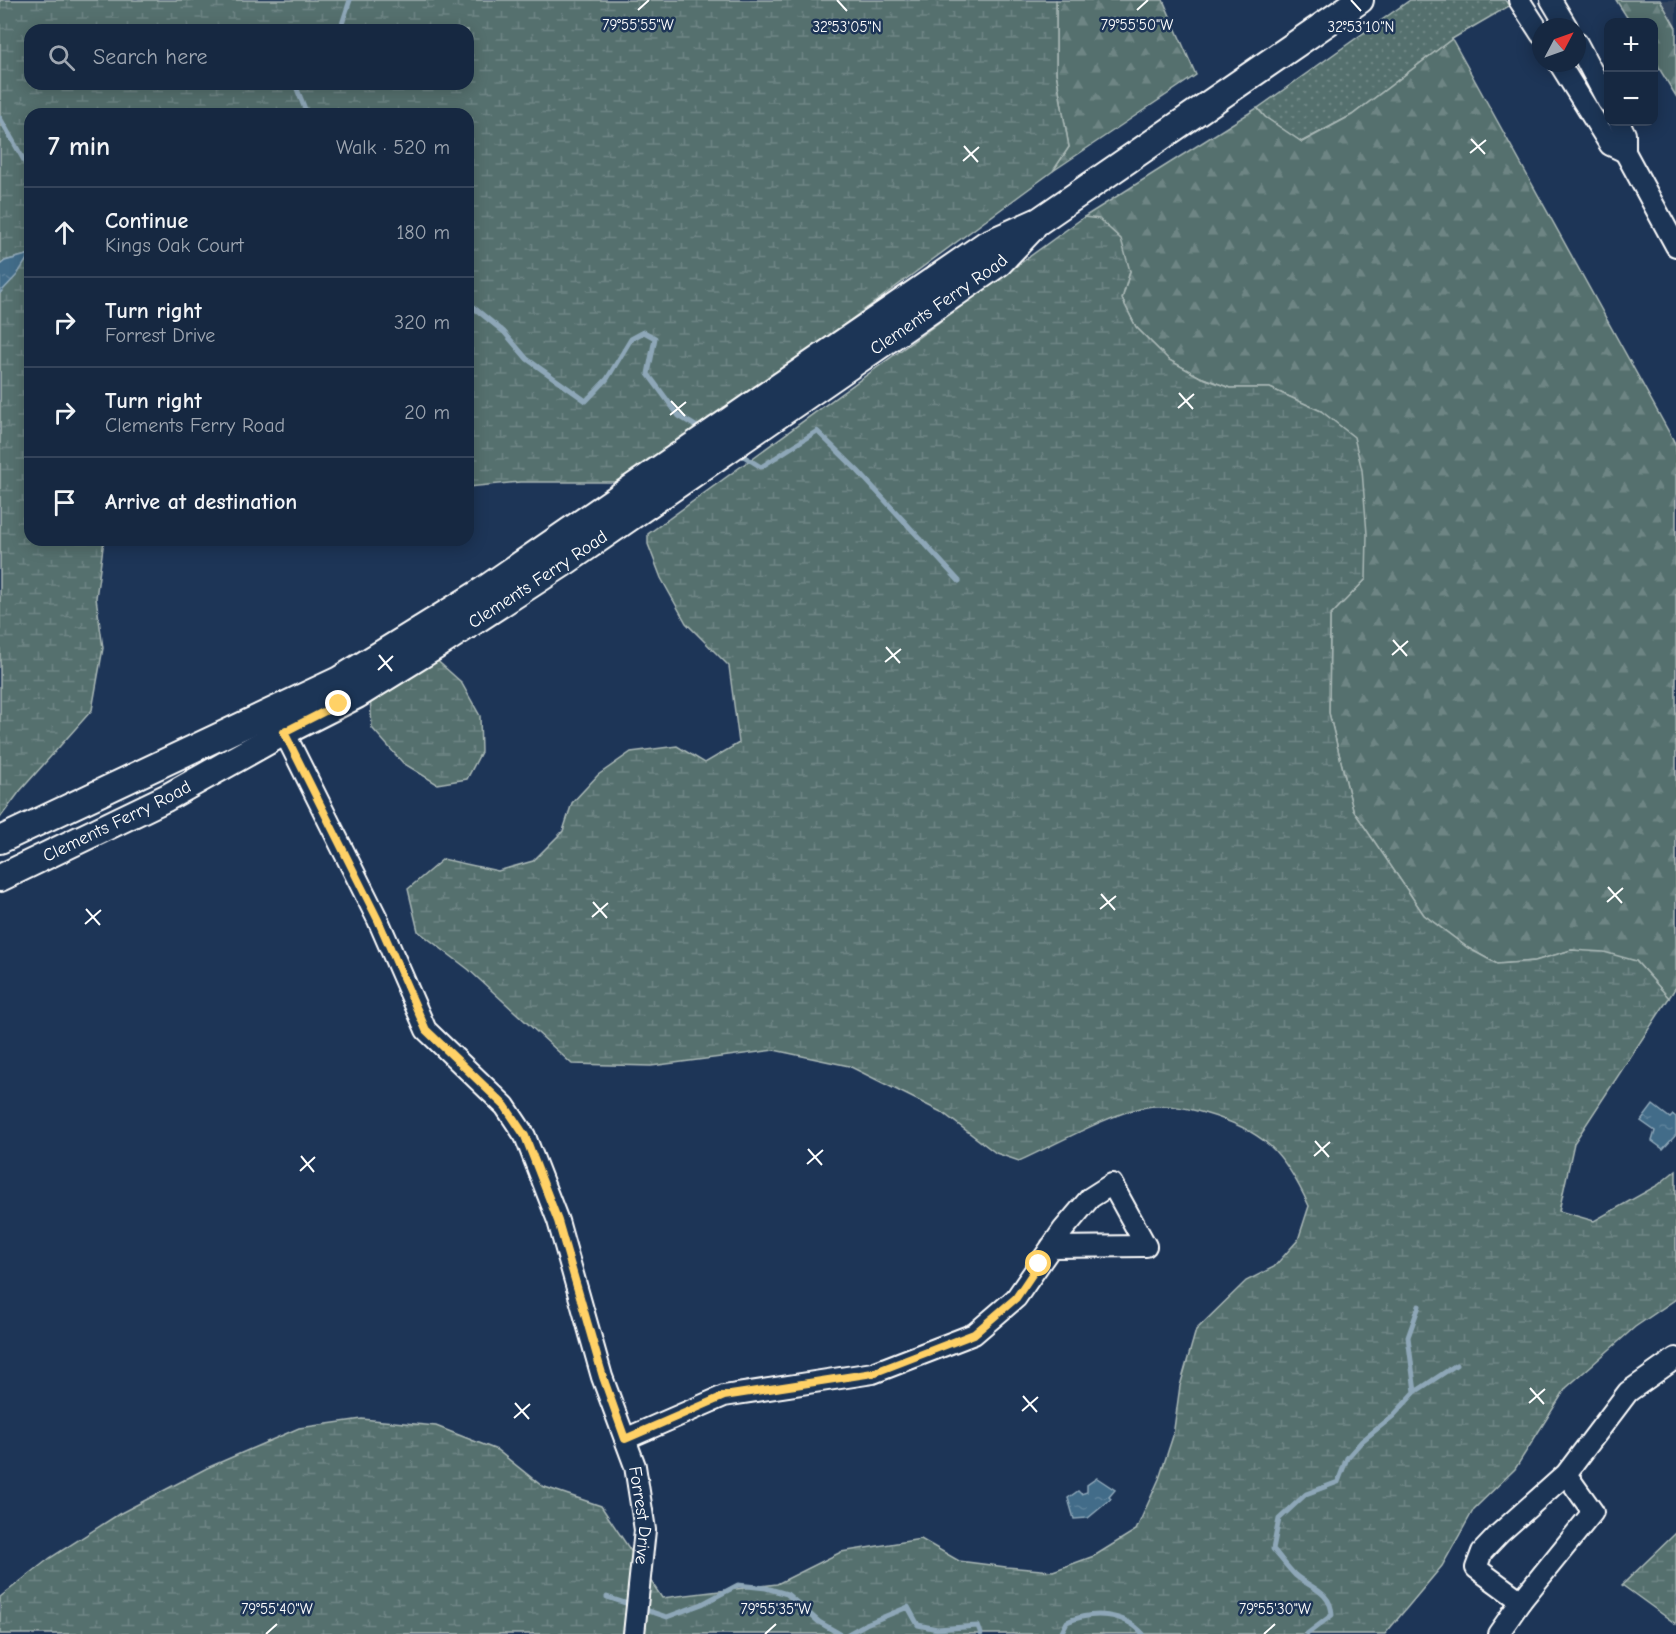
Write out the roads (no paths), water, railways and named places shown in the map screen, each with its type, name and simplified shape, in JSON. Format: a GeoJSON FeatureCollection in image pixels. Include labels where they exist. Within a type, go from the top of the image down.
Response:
{"type":"FeatureCollection","features":[{"type":"Feature","properties":{"kind":"main road","name":"Clements Ferry Road"},"geometry":{"type":"LineString","coordinates":[[0,878],[166,798],[284,732],[357,695],[436,646],[689,463],[999,263],[1039,221],[1360,0]]}},
{"type":"Feature","properties":{"kind":"main road","name":"Clements Ferry Road"},"geometry":{"type":"LineString","coordinates":[[0,840],[339,680],[689,463]]}},
{"type":"Feature","properties":{"kind":"street"},"geometry":{"type":"LineString","coordinates":[[1519,0],[1532,20]]}},
{"type":"Feature","properties":{"kind":"street"},"geometry":{"type":"LineString","coordinates":[[1551,0],[1562,18]]}},
{"type":"Feature","properties":{"kind":"street"},"geometry":{"type":"LineString","coordinates":[[1586,60],[1604,94]]}},
{"type":"Feature","properties":{"kind":"street"},"geometry":{"type":"LineString","coordinates":[[1565,72],[1610,145],[1625,152]]}},
{"type":"Feature","properties":{"kind":"street"},"geometry":{"type":"LineString","coordinates":[[1621,126],[1625,134],[1625,152],[1676,246]]}},
{"type":"Feature","properties":{"kind":"street","name":"Forrest Drive"},"geometry":{"type":"LineString","coordinates":[[284,732],[378,920],[426,1030],[505,1106],[525,1136],[558,1221],[603,1377],[635,1466],[645,1530],[634,1634]]}},
{"type":"Feature","properties":{"kind":"street"},"geometry":{"type":"LineString","coordinates":[[625,1439],[724,1396],[873,1373],[974,1334],[1016,1298],[1051,1247],[1090,1198],[1112,1184],[1146,1246],[1051,1247]]}},
{"type":"Feature","properties":{"kind":"street"},"geometry":{"type":"LineString","coordinates":[[1521,1601],[1476,1568],[1482,1552],[1566,1474],[1628,1392],[1676,1358]]}},
{"type":"Feature","properties":{"kind":"street"},"geometry":{"type":"LineString","coordinates":[[1498,1634],[1521,1601],[1593,1512],[1566,1474]]}},
{"type":"Feature","properties":{"kind":"water"},"geometry":{"type":"Polygon","coordinates":[[[24,256],[24,264],[17,275],[0,293],[0,265],[5,261],[24,256]]]}},
{"type":"Feature","properties":{"kind":"water"},"geometry":{"type":"Polygon","coordinates":[[[1653,1105],[1670,1118],[1673,1115],[1676,1117],[1676,1135],[1663,1149],[1652,1141],[1655,1131],[1641,1121],[1653,1105]]]}},
{"type":"Feature","properties":{"kind":"water"},"geometry":{"type":"Polygon","coordinates":[[[1097,1478],[1115,1490],[1109,1497],[1111,1499],[1088,1518],[1074,1519],[1068,1498],[1078,1491],[1081,1494],[1087,1492],[1087,1485],[1097,1478]]]}},
{"type":"Feature","properties":{"kind":"waterway"},"geometry":{"type":"LineString","coordinates":[[342,24],[350,0]]}},
{"type":"Feature","properties":{"kind":"waterway"},"geometry":{"type":"LineString","coordinates":[[297,90],[305,108]]}},
{"type":"Feature","properties":{"kind":"waterway"},"geometry":{"type":"LineString","coordinates":[[0,118],[24,160]]}},
{"type":"Feature","properties":{"kind":"waterway"},"geometry":{"type":"LineString","coordinates":[[474,308],[504,332],[527,359],[586,401],[607,379],[631,339],[644,332],[655,338],[648,374],[679,416],[702,430]]}},
{"type":"Feature","properties":{"kind":"waterway"},"geometry":{"type":"LineString","coordinates":[[737,452],[761,467],[817,431],[858,471],[959,581]]}},
{"type":"Feature","properties":{"kind":"waterway"},"geometry":{"type":"LineString","coordinates":[[1415,1392],[1408,1337],[1419,1306]]}},
{"type":"Feature","properties":{"kind":"waterway"},"geometry":{"type":"LineString","coordinates":[[1307,1634],[1332,1615],[1331,1607],[1324,1595],[1295,1575],[1273,1549],[1279,1519],[1306,1494],[1338,1482],[1347,1458],[1362,1441],[1393,1416],[1415,1392],[1456,1365]]}},
{"type":"Feature","properties":{"kind":"waterway"},"geometry":{"type":"LineString","coordinates":[[607,1597],[667,1617],[702,1604],[738,1585],[766,1588],[787,1594],[819,1622],[840,1634]]}},
{"type":"Feature","properties":{"kind":"waterway"},"geometry":{"type":"LineString","coordinates":[[848,1634],[908,1607],[918,1625],[937,1629],[978,1626],[981,1634]]}},
{"type":"Feature","properties":{"kind":"waterway"},"geometry":{"type":"LineString","coordinates":[[1061,1634],[1067,1622],[1097,1615],[1127,1621],[1143,1634]]}}]}
